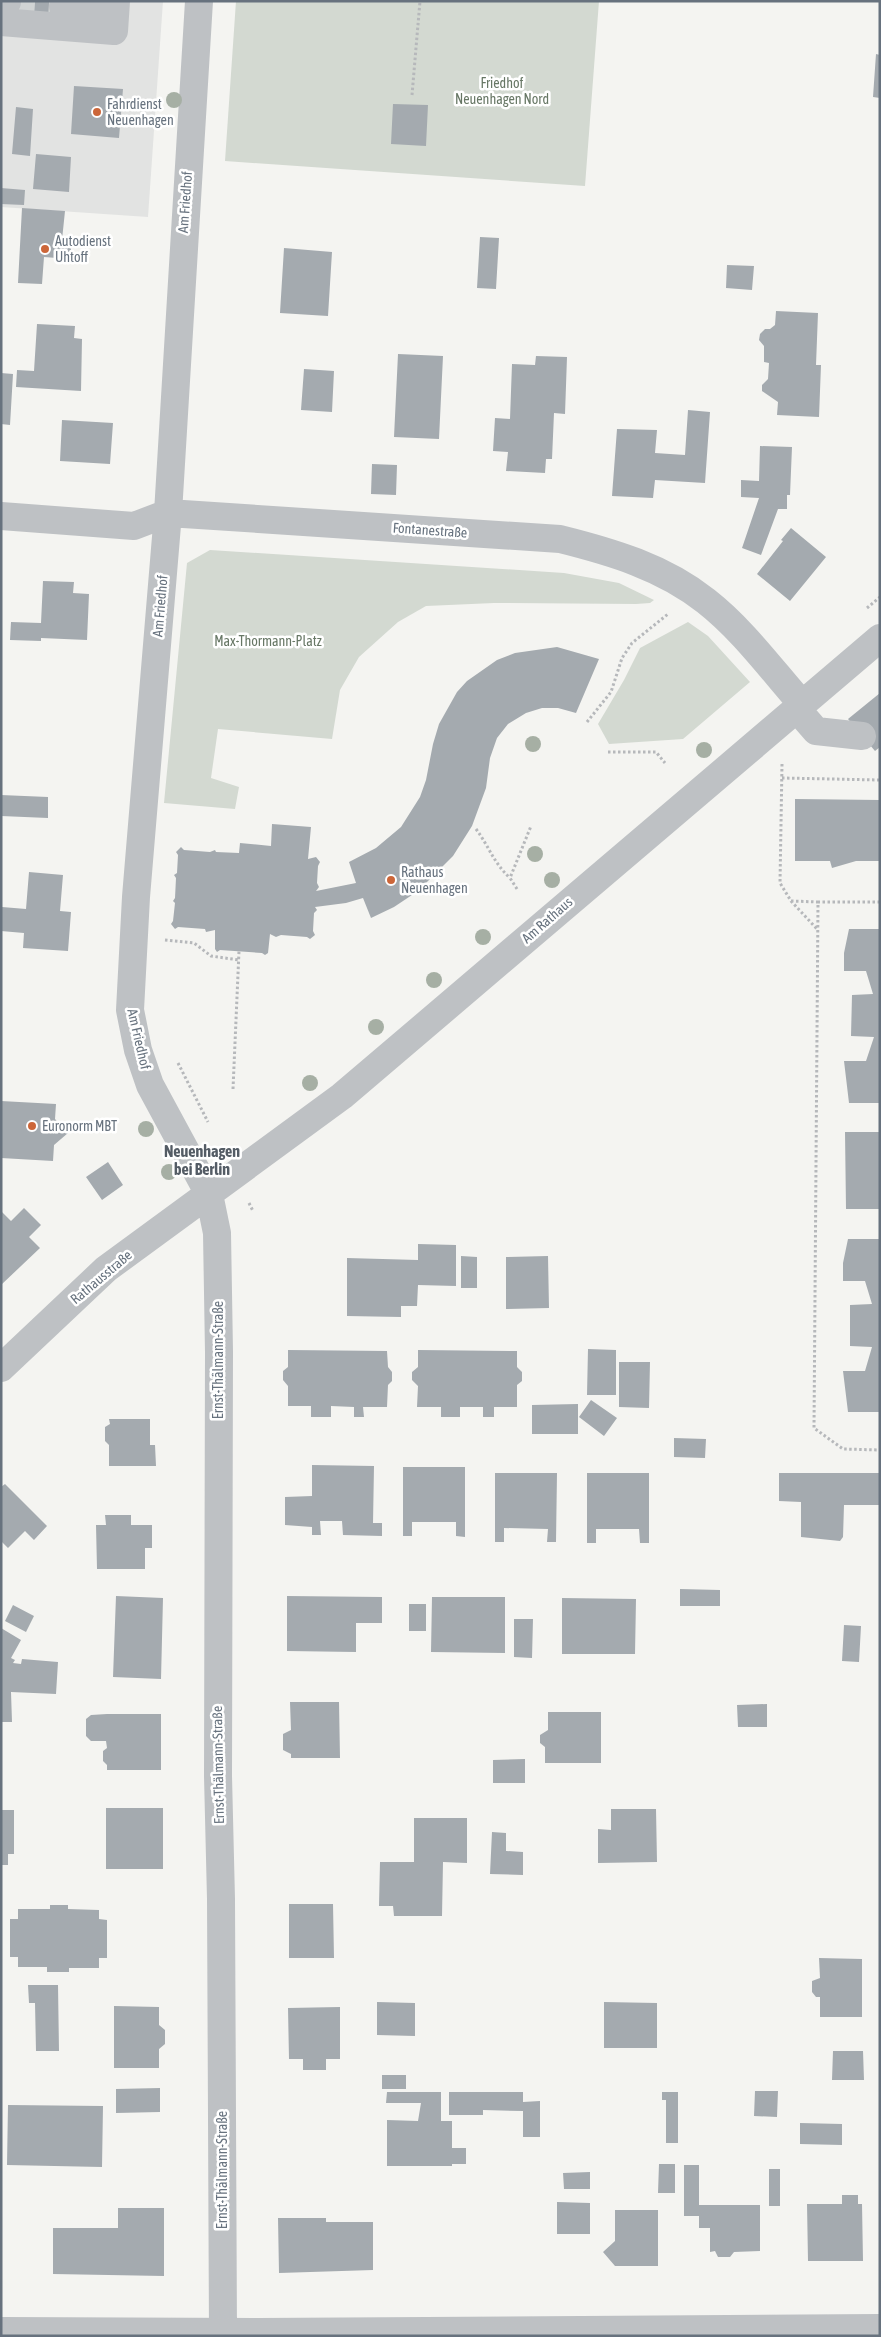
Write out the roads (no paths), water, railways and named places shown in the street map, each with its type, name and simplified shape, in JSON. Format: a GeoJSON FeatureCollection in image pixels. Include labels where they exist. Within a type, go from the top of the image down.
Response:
{"type":"FeatureCollection","features":[{"type":"Feature","properties":{"kind":"street","name":"Am Friedhof"},"geometry":{"type":"LineString","coordinates":[[199,1],[168,514],[136,897],[130,1010],[138,1050],[150,1085],[209,1194]]}},
{"type":"Feature","properties":{"kind":"street"},"geometry":{"type":"LineString","coordinates":[[3,8],[114,30],[116,6],[63,6]]}},
{"type":"Feature","properties":{"kind":"street","name":"Fontanestraße"},"geometry":{"type":"LineString","coordinates":[[1,516],[134,526],[168,514],[560,539],[600,549],[642,563],[706,600],[742,634],[799,706],[816,731],[862,736]]}},
{"type":"Feature","properties":{"kind":"street","name":"Am Rathaus"},"geometry":{"type":"LineString","coordinates":[[209,1194],[342,1096],[880,638]]}},
{"type":"Feature","properties":{"kind":"street","name":"Rathausstraße"},"geometry":{"type":"LineString","coordinates":[[1,1368],[106,1269],[209,1194]]}},
{"type":"Feature","properties":{"kind":"street","name":"Ernst-Thälmann-Straße"},"geometry":{"type":"LineString","coordinates":[[209,1194],[217,1233],[219,1327],[218,1776],[221,1899],[223,2334]]}},
{"type":"Feature","properties":{"kind":"street"},"geometry":{"type":"LineString","coordinates":[[1,2331],[223,2334],[880,2328]]}},
{"type":"Feature","properties":{"kind":"tunnel"},"geometry":{"type":"LineString","coordinates":[[7,2],[63,6]]}},
{"type":"Feature","properties":{"kind":"place","name":"Fahrdienst Neuenhagen"},"geometry":{"type":"Point","coordinates":[97,112]}},
{"type":"Feature","properties":{"kind":"place","name":"Autodienst Uhtoff"},"geometry":{"type":"Point","coordinates":[45,249]}},
{"type":"Feature","properties":{"kind":"place","name":"Rathaus Neuenhagen"},"geometry":{"type":"Point","coordinates":[391,880]}},
{"type":"Feature","properties":{"kind":"place","name":"Euronorm MBT"},"geometry":{"type":"Point","coordinates":[32,1126]}},
{"type":"Feature","properties":{"kind":"district","name":"Neuenhagen bei Berlin"},"geometry":{"type":"Point","coordinates":[202,1160]}},
{"type":"Feature","properties":{"kind":"park label","name":"Friedhof Neuenhagen Nord"},"geometry":{"type":"Point","coordinates":[502,92]}},
{"type":"Feature","properties":{"kind":"park label","name":"Max-Thormann-Platz"},"geometry":{"type":"Point","coordinates":[268,641]}}]}
